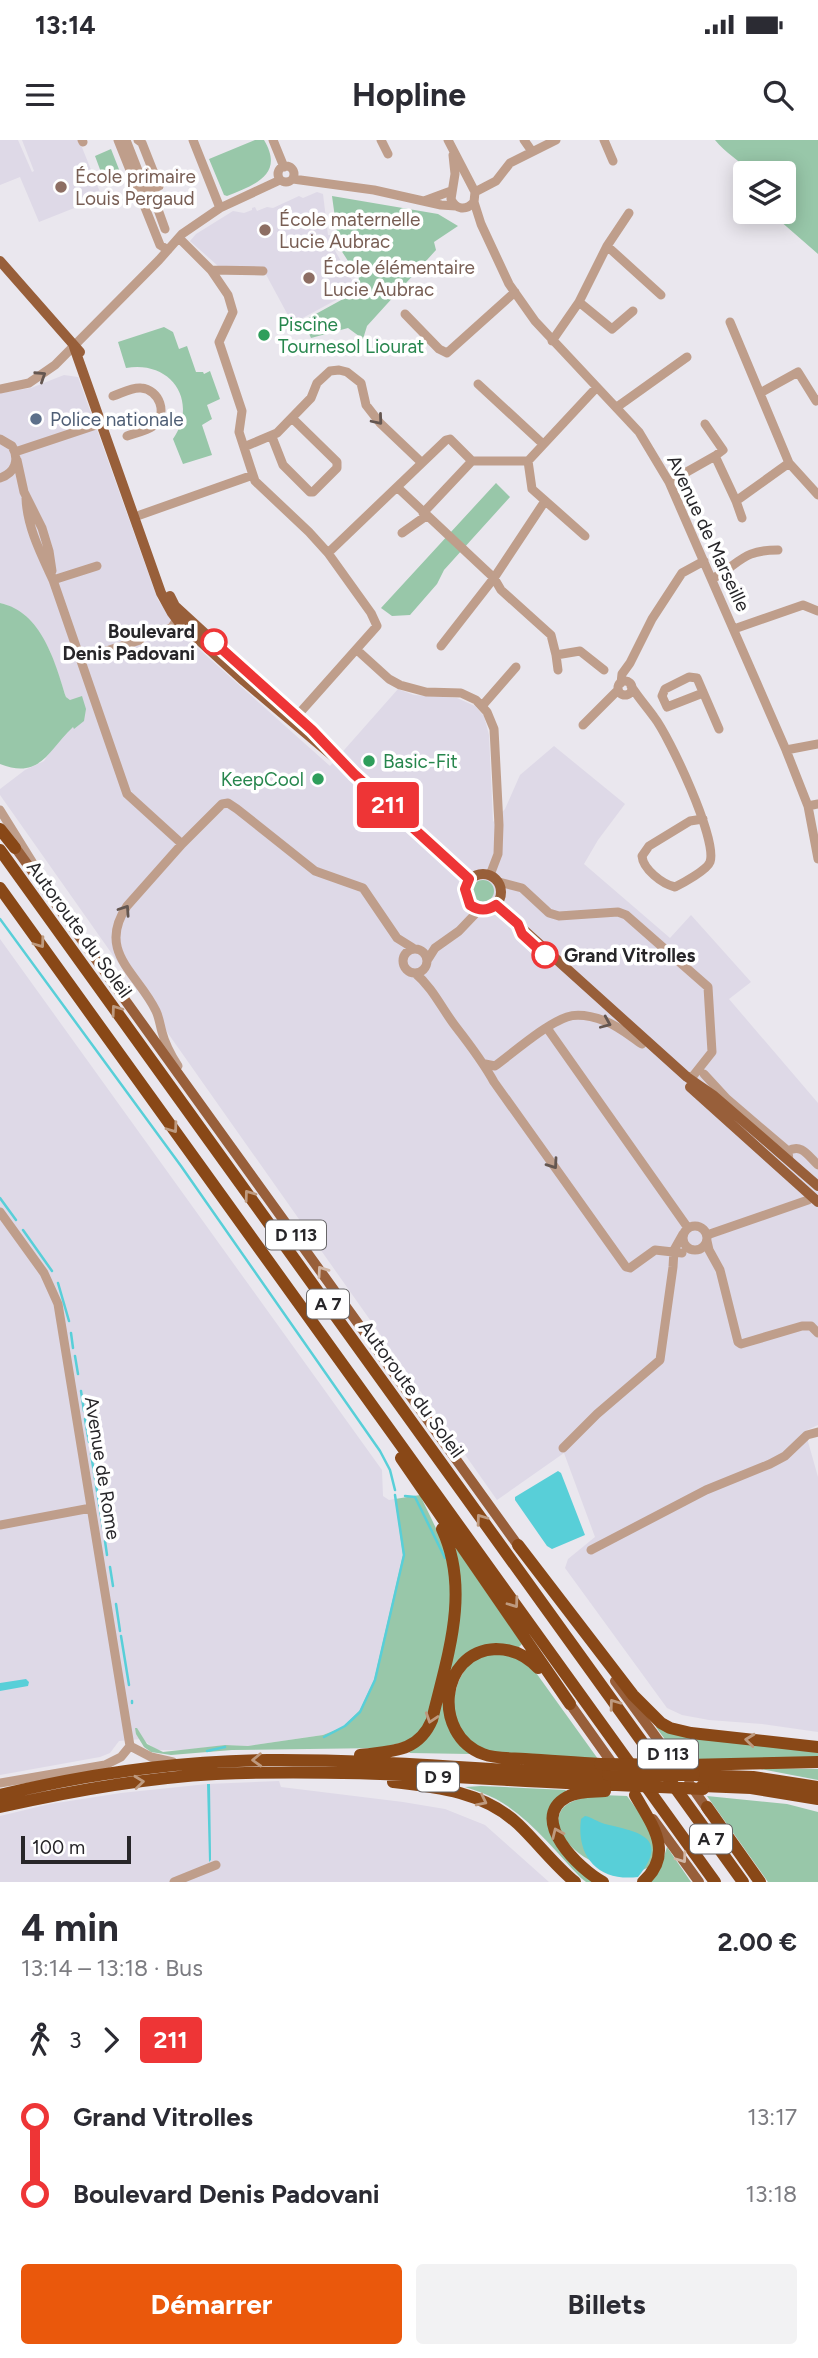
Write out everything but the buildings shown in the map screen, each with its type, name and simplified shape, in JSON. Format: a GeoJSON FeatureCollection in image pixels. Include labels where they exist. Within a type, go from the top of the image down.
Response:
{"type":"FeatureCollection","features":[{"type":"Feature","properties":{"kind":"highway"},"geometry":{"type":"LineString","coordinates":[[0,827],[15,848]]}},
{"type":"Feature","properties":{"kind":"highway","name":"Autoroute du Soleil"},"geometry":{"type":"LineString","coordinates":[[0,850],[743,1882]]}},
{"type":"Feature","properties":{"kind":"highway","name":"A 7"},"geometry":{"type":"LineString","coordinates":[[0,888],[715,1882]]}},
{"type":"Feature","properties":{"kind":"highway","name":"D 113"},"geometry":{"type":"LineString","coordinates":[[332,1348],[368,1409],[570,1704]]}},
{"type":"Feature","properties":{"kind":"highway","name":"D 9"},"geometry":{"type":"LineString","coordinates":[[325,1761],[410,1746],[423,1736],[432,1720],[454,1622],[457,1585],[451,1551],[421,1488]]}},
{"type":"Feature","properties":{"kind":"highway"},"geometry":{"type":"LineString","coordinates":[[518,1545],[633,1695],[661,1723],[691,1733],[818,1747]]}},
{"type":"Feature","properties":{"kind":"highway"},"geometry":{"type":"LineString","coordinates":[[570,1704],[526,1657],[510,1650],[499,1649],[479,1653],[462,1664],[449,1695],[450,1716],[457,1734],[464,1743],[483,1754],[611,1778]]}},
{"type":"Feature","properties":{"kind":"highway","name":"D 9"},"geometry":{"type":"LineString","coordinates":[[0,1795],[82,1778],[190,1765],[268,1760],[447,1765],[611,1778],[656,1786],[751,1788],[818,1799]]}},
{"type":"Feature","properties":{"kind":"highway","name":"D 9"},"geometry":{"type":"LineString","coordinates":[[0,1807],[90,1788],[215,1774],[611,1778],[744,1764],[818,1764]]}},
{"type":"Feature","properties":{"kind":"highway","name":"D 9"},"geometry":{"type":"LineString","coordinates":[[690,1770],[818,1787]]}},
{"type":"Feature","properties":{"kind":"highway"},"geometry":{"type":"LineString","coordinates":[[260,1773],[428,1786],[472,1796],[515,1822],[575,1882]]}},
{"type":"Feature","properties":{"kind":"highway","name":"D 9"},"geometry":{"type":"LineString","coordinates":[[603,1882],[584,1869],[559,1841],[553,1830],[553,1812],[558,1804],[569,1796],[611,1778]]}},
{"type":"Feature","properties":{"kind":"highway"},"geometry":{"type":"LineString","coordinates":[[703,1787],[818,1807]]}},
{"type":"Feature","properties":{"kind":"highway"},"geometry":{"type":"LineString","coordinates":[[635,1795],[655,1831],[659,1849],[654,1870],[643,1882]]}},
{"type":"Feature","properties":{"kind":"highway"},"geometry":{"type":"LineString","coordinates":[[706,1807],[758,1882]]}},
{"type":"Feature","properties":{"kind":"main road"},"geometry":{"type":"LineString","coordinates":[[0,261],[74,347],[84,355],[159,572],[179,615],[244,681],[354,774]]}},
{"type":"Feature","properties":{"kind":"main road"},"geometry":{"type":"LineString","coordinates":[[74,347],[161,593],[172,613],[179,615],[296,717],[469,879]]}},
{"type":"Feature","properties":{"kind":"main road","name":"D 113"},"geometry":{"type":"LineString","coordinates":[[15,848],[706,1807]]}},
{"type":"Feature","properties":{"kind":"main road"},"geometry":{"type":"LineString","coordinates":[[479,874],[500,883],[496,905],[491,908],[475,907],[465,889],[469,879],[479,874]]}},
{"type":"Feature","properties":{"kind":"main road"},"geometry":{"type":"LineString","coordinates":[[496,905],[687,1077],[765,1156],[815,1198]]}},
{"type":"Feature","properties":{"kind":"main road"},"geometry":{"type":"LineString","coordinates":[[642,1044],[786,1156],[818,1186]]}},
{"type":"Feature","properties":{"kind":"main road"},"geometry":{"type":"LineString","coordinates":[[786,1156],[815,1198]]}},
{"type":"Feature","properties":{"kind":"main road","name":"D 113"},"geometry":{"type":"LineString","coordinates":[[570,1704],[699,1882]]}},
{"type":"Feature","properties":{"kind":"street"},"geometry":{"type":"LineString","coordinates":[[118,140],[158,209],[164,229],[160,245],[168,250]]}},
{"type":"Feature","properties":{"kind":"street"},"geometry":{"type":"LineString","coordinates":[[126,140],[143,186],[148,213],[164,229]]}},
{"type":"Feature","properties":{"kind":"street"},"geometry":{"type":"LineString","coordinates":[[138,140],[142,143],[159,186],[143,186]]}},
{"type":"Feature","properties":{"kind":"street"},"geometry":{"type":"LineString","coordinates":[[193,140],[220,208]]}},
{"type":"Feature","properties":{"kind":"street"},"geometry":{"type":"LineString","coordinates":[[273,140],[284,167]]}},
{"type":"Feature","properties":{"kind":"street"},"geometry":{"type":"LineString","coordinates":[[381,140],[388,154]]}},
{"type":"Feature","properties":{"kind":"street","name":"Avenue de Marseille"},"geometry":{"type":"LineString","coordinates":[[448,140],[474,194],[481,224],[509,284],[552,341],[639,432],[669,482],[786,750],[808,806],[818,859]]}},
{"type":"Feature","properties":{"kind":"street"},"geometry":{"type":"LineString","coordinates":[[524,140],[531,150]]}},
{"type":"Feature","properties":{"kind":"street"},"geometry":{"type":"LineString","coordinates":[[461,208],[474,194],[496,181],[510,163],[531,150],[556,140]]}},
{"type":"Feature","properties":{"kind":"street"},"geometry":{"type":"LineString","coordinates":[[604,140],[613,161]]}},
{"type":"Feature","properties":{"kind":"street"},"geometry":{"type":"LineString","coordinates":[[453,150],[456,174],[451,200],[461,208]]}},
{"type":"Feature","properties":{"kind":"street"},"geometry":{"type":"LineString","coordinates":[[293,179],[293,170],[290,167],[278,171],[280,180],[284,183],[293,179],[374,190],[461,208]]}},
{"type":"Feature","properties":{"kind":"street"},"geometry":{"type":"LineString","coordinates":[[0,389],[30,383],[46,373],[182,234],[220,208],[280,180]]}},
{"type":"Feature","properties":{"kind":"street"},"geometry":{"type":"LineString","coordinates":[[422,201],[461,183],[474,194]]}},
{"type":"Feature","properties":{"kind":"street","name":"Avenue de Marseille"},"geometry":{"type":"LineString","coordinates":[[461,208],[481,224]]}},
{"type":"Feature","properties":{"kind":"street"},"geometry":{"type":"LineString","coordinates":[[148,213],[158,209]]}},
{"type":"Feature","properties":{"kind":"street"},"geometry":{"type":"LineString","coordinates":[[552,341],[579,302],[607,246],[629,213]]}},
{"type":"Feature","properties":{"kind":"street"},"geometry":{"type":"LineString","coordinates":[[179,238],[211,270],[228,295],[233,312],[219,342],[242,411],[239,427],[255,481],[328,553],[371,613],[377,626],[296,717]]}},
{"type":"Feature","properties":{"kind":"street"},"geometry":{"type":"LineString","coordinates":[[607,246],[661,295]]}},
{"type":"Feature","properties":{"kind":"street"},"geometry":{"type":"LineString","coordinates":[[211,270],[262,271]]}},
{"type":"Feature","properties":{"kind":"street"},"geometry":{"type":"LineString","coordinates":[[405,314],[439,349],[447,353],[515,292]]}},
{"type":"Feature","properties":{"kind":"street"},"geometry":{"type":"LineString","coordinates":[[579,302],[612,329],[633,311]]}},
{"type":"Feature","properties":{"kind":"street"},"geometry":{"type":"LineString","coordinates":[[730,322],[789,463],[818,495]]}},
{"type":"Feature","properties":{"kind":"street"},"geometry":{"type":"LineString","coordinates":[[617,407],[687,357]]}},
{"type":"Feature","properties":{"kind":"street"},"geometry":{"type":"LineString","coordinates":[[793,360],[818,401]]}},
{"type":"Feature","properties":{"kind":"street"},"geometry":{"type":"LineString","coordinates":[[244,447],[272,437],[311,398],[317,383],[330,372],[339,370],[347,372],[361,383],[366,405],[380,424],[421,462]]}},
{"type":"Feature","properties":{"kind":"street"},"geometry":{"type":"LineString","coordinates":[[760,393],[798,372]]}},
{"type":"Feature","properties":{"kind":"street"},"geometry":{"type":"LineString","coordinates":[[478,384],[543,444]]}},
{"type":"Feature","properties":{"kind":"street"},"geometry":{"type":"LineString","coordinates":[[328,553],[446,440],[450,439],[472,461],[528,461],[597,387]]}},
{"type":"Feature","properties":{"kind":"street"},"geometry":{"type":"LineString","coordinates":[[113,396],[135,388],[144,388],[155,394],[160,403],[160,416],[155,425],[127,436]]}},
{"type":"Feature","properties":{"kind":"street"},"geometry":{"type":"LineString","coordinates":[[272,437],[283,465],[313,492],[337,468],[337,463],[292,418]]}},
{"type":"Feature","properties":{"kind":"street"},"geometry":{"type":"LineString","coordinates":[[16,456],[102,423]]}},
{"type":"Feature","properties":{"kind":"street"},"geometry":{"type":"LineString","coordinates":[[669,482],[723,450],[705,424]]}},
{"type":"Feature","properties":{"kind":"street"},"geometry":{"type":"LineString","coordinates":[[0,439],[7,442],[16,456],[25,495]]}},
{"type":"Feature","properties":{"kind":"street"},"geometry":{"type":"LineString","coordinates":[[2,478],[13,471],[16,456]]}},
{"type":"Feature","properties":{"kind":"street"},"geometry":{"type":"LineString","coordinates":[[715,456],[742,518]]}},
{"type":"Feature","properties":{"kind":"street"},"geometry":{"type":"LineString","coordinates":[[402,533],[425,515],[472,461]]}},
{"type":"Feature","properties":{"kind":"street"},"geometry":{"type":"LineString","coordinates":[[528,461],[532,489],[585,536]]}},
{"type":"Feature","properties":{"kind":"street"},"geometry":{"type":"LineString","coordinates":[[736,501],[789,463]]}},
{"type":"Feature","properties":{"kind":"street"},"geometry":{"type":"LineString","coordinates":[[140,515],[253,475]]}},
{"type":"Feature","properties":{"kind":"street"},"geometry":{"type":"LineString","coordinates":[[2,478],[17,482],[42,528],[53,580],[127,794],[182,844]]}},
{"type":"Feature","properties":{"kind":"street"},"geometry":{"type":"LineString","coordinates":[[397,487],[494,578],[501,590],[551,635],[558,670]]}},
{"type":"Feature","properties":{"kind":"street"},"geometry":{"type":"LineString","coordinates":[[441,646],[494,578],[545,501]]}},
{"type":"Feature","properties":{"kind":"street"},"geometry":{"type":"LineString","coordinates":[[712,579],[748,554],[758,550],[778,550]]}},
{"type":"Feature","properties":{"kind":"street"},"geometry":{"type":"LineString","coordinates":[[703,819],[690,821],[649,846],[642,856],[644,866],[664,883],[675,887],[708,867],[711,854],[703,819],[673,749],[654,717],[625,688],[622,674],[682,573],[704,561]]}},
{"type":"Feature","properties":{"kind":"street"},"geometry":{"type":"LineString","coordinates":[[53,580],[97,566]]}},
{"type":"Feature","properties":{"kind":"street"},"geometry":{"type":"LineString","coordinates":[[734,629],[803,606],[818,611]]}},
{"type":"Feature","properties":{"kind":"street"},"geometry":{"type":"LineString","coordinates":[[159,634],[172,627],[179,615]]}},
{"type":"Feature","properties":{"kind":"street"},"geometry":{"type":"LineString","coordinates":[[79,653],[91,656],[140,640]]}},
{"type":"Feature","properties":{"kind":"street"},"geometry":{"type":"LineString","coordinates":[[356,650],[389,679],[400,685],[426,692],[461,693],[476,700],[492,722],[500,883],[522,888],[549,913],[559,916],[618,912],[626,915],[709,990],[712,1050],[704,1069],[707,1096]]}},
{"type":"Feature","properties":{"kind":"street"},"geometry":{"type":"LineString","coordinates":[[556,655],[580,651],[604,670]]}},
{"type":"Feature","properties":{"kind":"street"},"geometry":{"type":"LineString","coordinates":[[482,706],[516,667]]}},
{"type":"Feature","properties":{"kind":"street"},"geometry":{"type":"LineString","coordinates":[[667,707],[662,692],[689,677],[697,678],[719,730]]}},
{"type":"Feature","properties":{"kind":"street"},"geometry":{"type":"LineString","coordinates":[[583,725],[625,688]]}},
{"type":"Feature","properties":{"kind":"street"},"geometry":{"type":"LineString","coordinates":[[654,717],[667,707],[704,693]]}},
{"type":"Feature","properties":{"kind":"street"},"geometry":{"type":"LineString","coordinates":[[786,750],[818,744]]}},
{"type":"Feature","properties":{"kind":"street"},"geometry":{"type":"LineString","coordinates":[[227,1141],[169,1052],[156,1012],[118,955],[115,931],[127,906],[216,807],[228,803],[322,874],[357,884],[367,891],[397,938],[404,967],[425,982],[626,1267],[630,1268],[655,1250],[678,1253],[704,1247],[707,1238]]}},
{"type":"Feature","properties":{"kind":"street"},"geometry":{"type":"LineString","coordinates":[[808,806],[818,804]]}},
{"type":"Feature","properties":{"kind":"street"},"geometry":{"type":"LineString","coordinates":[[0,810],[71,925]]}},
{"type":"Feature","properties":{"kind":"street"},"geometry":{"type":"LineString","coordinates":[[415,973],[426,964],[435,948],[459,931],[475,907]]}},
{"type":"Feature","properties":{"kind":"street"},"geometry":{"type":"LineString","coordinates":[[397,938],[426,955],[425,982]]}},
{"type":"Feature","properties":{"kind":"street"},"geometry":{"type":"LineString","coordinates":[[404,967],[404,957],[416,948],[435,948]]}},
{"type":"Feature","properties":{"kind":"street"},"geometry":{"type":"LineString","coordinates":[[485,1064],[495,1066],[566,1017],[590,1017],[607,1021],[642,1044]]}},
{"type":"Feature","properties":{"kind":"street"},"geometry":{"type":"LineString","coordinates":[[559,1045],[557,1034],[566,1017]]}},
{"type":"Feature","properties":{"kind":"street"},"geometry":{"type":"LineString","coordinates":[[547,1028],[686,1231],[685,1245],[713,1258]]}},
{"type":"Feature","properties":{"kind":"street"},"geometry":{"type":"LineString","coordinates":[[687,1077],[704,1069]]}},
{"type":"Feature","properties":{"kind":"street"},"geometry":{"type":"LineString","coordinates":[[704,1069],[727,1099],[786,1156],[797,1147],[818,1165]]}},
{"type":"Feature","properties":{"kind":"street"},"geometry":{"type":"LineString","coordinates":[[707,1238],[815,1198]]}},
{"type":"Feature","properties":{"kind":"street","name":"Avenue de Rome"},"geometry":{"type":"LineString","coordinates":[[0,1212],[44,1273],[58,1304],[130,1746]]}},
{"type":"Feature","properties":{"kind":"street"},"geometry":{"type":"LineString","coordinates":[[563,1448],[660,1360],[673,1267],[686,1231],[698,1226],[704,1229],[713,1258],[720,1270],[741,1344],[802,1326],[811,1326],[818,1333]]}},
{"type":"Feature","properties":{"kind":"street"},"geometry":{"type":"LineString","coordinates":[[591,1550],[706,1490],[770,1464],[785,1456],[807,1435],[818,1432]]}},
{"type":"Feature","properties":{"kind":"street"},"geometry":{"type":"LineString","coordinates":[[0,1525],[91,1508]]}},
{"type":"Feature","properties":{"kind":"street"},"geometry":{"type":"LineString","coordinates":[[0,1783],[105,1765],[121,1757],[130,1746],[151,1757],[190,1765]]}},
{"type":"Feature","properties":{"kind":"street"},"geometry":{"type":"LineString","coordinates":[[174,1882],[216,1865]]}},
{"type":"Feature","properties":{"kind":"shaded area","name":"École primaire Louis Pergaud"},"geometry":{"type":"Polygon","coordinates":[[[0,140],[18,140],[32,172],[34,171],[22,140],[79,140],[102,197],[39,222],[20,177],[0,185],[0,140]]]}},
{"type":"Feature","properties":{"kind":"shaded area"},"geometry":{"type":"Polygon","coordinates":[[[317,192],[323,194],[328,235],[333,235],[334,249],[352,280],[349,293],[297,321],[290,319],[263,269],[218,266],[190,241],[196,234],[233,211],[244,213],[255,207],[257,211],[273,208],[299,196],[303,198],[317,192]]]}},
{"type":"Feature","properties":{"kind":"shaded area"},"geometry":{"type":"Polygon","coordinates":[[[64,375],[78,377],[158,600],[181,633],[330,766],[398,689],[414,695],[457,698],[475,706],[484,716],[489,735],[493,822],[505,809],[520,775],[554,746],[625,804],[584,864],[670,938],[691,915],[751,982],[729,999],[818,1103],[818,1425],[805,1431],[818,1477],[818,1732],[709,1720],[682,1715],[667,1708],[565,1568],[568,1559],[595,1537],[564,1453],[497,1500],[0,795],[0,789],[25,770],[44,761],[58,740],[73,726],[74,728],[70,700],[66,697],[50,651],[40,634],[29,620],[0,603],[0,393],[31,388],[64,375]]]}},
{"type":"Feature","properties":{"kind":"shaded area"},"geometry":{"type":"Polygon","coordinates":[[[0,939],[382,1470],[383,1496],[389,1500],[395,1499],[403,1555],[374,1680],[360,1710],[343,1727],[323,1735],[248,1746],[225,1745],[187,1750],[157,1750],[142,1739],[119,1741],[110,1753],[100,1757],[0,1775],[0,939]]]}},
{"type":"Feature","properties":{"kind":"shaded area"},"geometry":{"type":"Polygon","coordinates":[[[279,1781],[281,1787],[445,1809],[485,1825],[549,1882],[0,1882],[0,1816],[50,1804],[121,1793],[207,1784],[279,1781]]]}},
{"type":"Feature","properties":{"kind":"green space"},"geometry":{"type":"Polygon","coordinates":[[[255,140],[264,140],[270,152],[269,170],[264,177],[247,188],[224,195],[209,159],[255,140]]]}},
{"type":"Feature","properties":{"kind":"green space"},"geometry":{"type":"Polygon","coordinates":[[[715,140],[818,140],[818,254],[784,224],[796,224],[796,161],[738,161],[715,140]]]}},
{"type":"Feature","properties":{"kind":"green space"},"geometry":{"type":"Polygon","coordinates":[[[111,149],[122,177],[105,183],[95,156],[111,149]]]}},
{"type":"Feature","properties":{"kind":"green space"},"geometry":{"type":"Polygon","coordinates":[[[332,196],[438,214],[458,226],[434,242],[436,250],[367,326],[363,339],[348,328],[311,338],[303,321],[354,293],[359,278],[339,247],[332,196]]]}},
{"type":"Feature","properties":{"kind":"green space"},"geometry":{"type":"Polygon","coordinates":[[[164,327],[173,332],[179,349],[187,346],[196,372],[204,374],[210,371],[220,399],[207,405],[212,419],[202,425],[212,455],[183,464],[173,439],[183,411],[176,386],[156,370],[126,368],[118,342],[164,327]]]}},
{"type":"Feature","properties":{"kind":"green space"},"geometry":{"type":"Polygon","coordinates":[[[496,483],[510,497],[444,570],[437,584],[410,615],[392,616],[381,608],[496,483]]]}},
{"type":"Feature","properties":{"kind":"green space"},"geometry":{"type":"Polygon","coordinates":[[[0,603],[14,608],[36,627],[51,654],[66,697],[70,700],[82,696],[86,709],[84,721],[74,729],[73,727],[42,760],[25,768],[0,764],[0,603]]]}},
{"type":"Feature","properties":{"kind":"green space"},"geometry":{"type":"Polygon","coordinates":[[[483,880],[491,883],[494,891],[491,899],[483,902],[475,899],[472,891],[475,883],[483,880]]]}},
{"type":"Feature","properties":{"kind":"green space"},"geometry":{"type":"Polygon","coordinates":[[[420,1495],[445,1547],[450,1569],[452,1613],[431,1707],[424,1728],[412,1740],[380,1748],[232,1750],[171,1755],[151,1752],[144,1747],[135,1728],[147,1744],[163,1752],[225,1745],[248,1746],[323,1735],[343,1727],[360,1710],[374,1680],[403,1555],[395,1499],[420,1495]]]}},
{"type":"Feature","properties":{"kind":"green space"},"geometry":{"type":"Polygon","coordinates":[[[452,1542],[522,1644],[519,1647],[475,1650],[445,1693],[470,1754],[409,1753],[421,1743],[457,1624],[452,1542]]]}},
{"type":"Feature","properties":{"kind":"green space"},"geometry":{"type":"Polygon","coordinates":[[[510,1654],[534,1670],[598,1759],[489,1752],[470,1742],[463,1734],[454,1704],[455,1693],[463,1673],[480,1657],[510,1654]]]}},
{"type":"Feature","properties":{"kind":"green space"},"geometry":{"type":"Polygon","coordinates":[[[656,1727],[818,1751],[818,1758],[680,1760],[656,1727]]]}},
{"type":"Feature","properties":{"kind":"green space"},"geometry":{"type":"Polygon","coordinates":[[[755,1768],[818,1769],[818,1780],[755,1768]]]}},
{"type":"Feature","properties":{"kind":"green space"},"geometry":{"type":"Polygon","coordinates":[[[465,1787],[566,1790],[549,1819],[596,1882],[586,1882],[581,1878],[541,1835],[508,1806],[465,1787]]]}},
{"type":"Feature","properties":{"kind":"green space"},"geometry":{"type":"Polygon","coordinates":[[[601,1795],[627,1796],[645,1821],[654,1848],[649,1867],[627,1872],[613,1870],[587,1858],[566,1841],[559,1824],[563,1808],[569,1803],[601,1795]]]}},
{"type":"Feature","properties":{"kind":"green space"},"geometry":{"type":"Polygon","coordinates":[[[707,1796],[787,1804],[818,1812],[818,1882],[768,1882],[707,1796]]]}},
{"type":"Feature","properties":{"kind":"green space"},"geometry":{"type":"Polygon","coordinates":[[[667,1847],[691,1882],[651,1882],[660,1869],[667,1847]]]}},
{"type":"Feature","properties":{"kind":"water"},"geometry":{"type":"Polygon","coordinates":[[[558,1471],[585,1535],[552,1549],[547,1546],[515,1497],[558,1471]]]}},
{"type":"Feature","properties":{"kind":"water"},"geometry":{"type":"Polygon","coordinates":[[[26,1679],[28,1686],[0,1691],[0,1683],[26,1679]]]}},
{"type":"Feature","properties":{"kind":"water"},"geometry":{"type":"Polygon","coordinates":[[[207,1784],[210,1784],[209,1862],[207,1784]]]}},
{"type":"Feature","properties":{"kind":"water"},"geometry":{"type":"Polygon","coordinates":[[[585,1816],[646,1838],[651,1853],[638,1877],[612,1875],[593,1864],[586,1855],[580,1832],[581,1819],[585,1816]]]}},
{"type":"Feature","properties":{"kind":"waterway"},"geometry":{"type":"LineString","coordinates":[[0,919],[181,1166],[380,1451],[390,1470],[395,1490]]}},
{"type":"Feature","properties":{"kind":"waterway"},"geometry":{"type":"LineString","coordinates":[[0,1198],[16,1220]]}},
{"type":"Feature","properties":{"kind":"waterway"},"geometry":{"type":"LineString","coordinates":[[23,1230],[52,1271]]}},
{"type":"Feature","properties":{"kind":"waterway"},"geometry":{"type":"LineString","coordinates":[[58,1283],[69,1321]]}},
{"type":"Feature","properties":{"kind":"waterway"},"geometry":{"type":"LineString","coordinates":[[71,1333],[73,1348]]}},
{"type":"Feature","properties":{"kind":"waterway"},"geometry":{"type":"LineString","coordinates":[[75,1356],[78,1374]]}},
{"type":"Feature","properties":{"kind":"waterway"},"geometry":{"type":"LineString","coordinates":[[81,1391],[84,1411]]}},
{"type":"Feature","properties":{"kind":"waterway"},"geometry":{"type":"LineString","coordinates":[[85,1419],[89,1442]]}},
{"type":"Feature","properties":{"kind":"waterway"},"geometry":{"type":"LineString","coordinates":[[91,1454],[103,1528]]}},
{"type":"Feature","properties":{"kind":"waterway"},"geometry":{"type":"LineString","coordinates":[[324,1737],[345,1726],[360,1712],[375,1680],[404,1555],[395,1495]]}},
{"type":"Feature","properties":{"kind":"waterway"},"geometry":{"type":"LineString","coordinates":[[405,1496],[415,1497],[445,1558]]}},
{"type":"Feature","properties":{"kind":"waterway"},"geometry":{"type":"LineString","coordinates":[[105,1541],[107,1555]]}},
{"type":"Feature","properties":{"kind":"waterway"},"geometry":{"type":"LineString","coordinates":[[110,1567],[113,1586]]}},
{"type":"Feature","properties":{"kind":"waterway"},"geometry":{"type":"LineString","coordinates":[[116,1604],[120,1631]]}},
{"type":"Feature","properties":{"kind":"waterway"},"geometry":{"type":"LineString","coordinates":[[121,1636],[129,1685]]}},
{"type":"Feature","properties":{"kind":"waterway"},"geometry":{"type":"LineString","coordinates":[[207,1751],[225,1747]]}},
{"type":"Feature","properties":{"kind":"bus line","name":"211"},"geometry":{"type":"LineString","coordinates":[[214,642],[312,730],[354,774],[469,879],[465,895],[470,905],[486,910],[496,905],[518,924],[522,934],[545,955]]}},
{"type":"Feature","properties":{"kind":"place","name":"École primaire Louis Pergaud"},"geometry":{"type":"Point","coordinates":[61,187]}},
{"type":"Feature","properties":{"kind":"place","name":"École maternelle Lucie Aubrac"},"geometry":{"type":"Point","coordinates":[265,230]}},
{"type":"Feature","properties":{"kind":"place","name":"École élémentaire Lucie Aubrac"},"geometry":{"type":"Point","coordinates":[309,278]}},
{"type":"Feature","properties":{"kind":"place","name":"Piscine Tournesol Liourat"},"geometry":{"type":"Point","coordinates":[264,335]}},
{"type":"Feature","properties":{"kind":"place","name":"Police nationale"},"geometry":{"type":"Point","coordinates":[36,419]}},
{"type":"Feature","properties":{"kind":"place","name":"Boulevard Denis Padovani"},"geometry":{"type":"Point","coordinates":[214,642]}},
{"type":"Feature","properties":{"kind":"place","name":"Basic-Fit"},"geometry":{"type":"Point","coordinates":[369,761]}},
{"type":"Feature","properties":{"kind":"place","name":"KeepCool"},"geometry":{"type":"Point","coordinates":[318,779]}},
{"type":"Feature","properties":{"kind":"place","name":"Grand Vitrolles"},"geometry":{"type":"Point","coordinates":[545,955]}}]}
